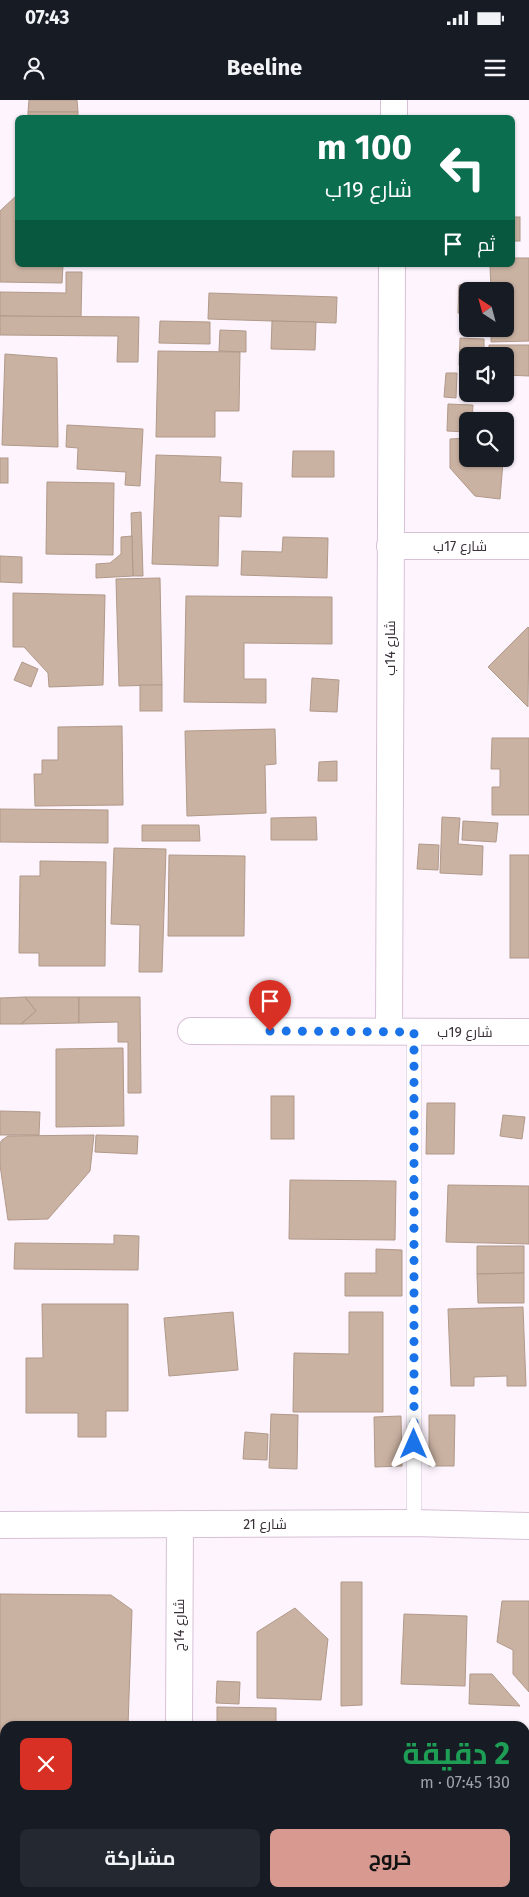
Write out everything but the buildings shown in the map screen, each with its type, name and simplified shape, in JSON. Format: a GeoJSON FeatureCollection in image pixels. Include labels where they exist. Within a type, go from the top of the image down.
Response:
{"type":"FeatureCollection","features":[{"type":"Feature","properties":{"kind":"street"},"geometry":{"type":"LineString","coordinates":[[394,100],[394,115]]}},
{"type":"Feature","properties":{"kind":"street","name":"شارع 14ب"},"geometry":{"type":"LineString","coordinates":[[392,267],[390,546],[401,1031]]}},
{"type":"Feature","properties":{"kind":"street","name":"شارع 17ب"},"geometry":{"type":"LineString","coordinates":[[390,546],[529,546]]}},
{"type":"Feature","properties":{"kind":"street","name":"شارع 19ب"},"geometry":{"type":"LineString","coordinates":[[191,1031],[529,1032]]}},
{"type":"Feature","properties":{"kind":"street","name":"شارع 21"},"geometry":{"type":"LineString","coordinates":[[0,1525],[414,1523],[529,1526]]}},
{"type":"Feature","properties":{"kind":"street","name":"شارع 14ج"},"geometry":{"type":"LineString","coordinates":[[179,1721],[180,1524]]}},
{"type":"Feature","properties":{"kind":"lane"},"geometry":{"type":"LineString","coordinates":[[401,1031],[414,1523]]}},
{"type":"Feature","properties":{"kind":"route"},"geometry":{"type":"LineString","coordinates":[[270,1031],[414,1032],[414,1444]]}}]}
